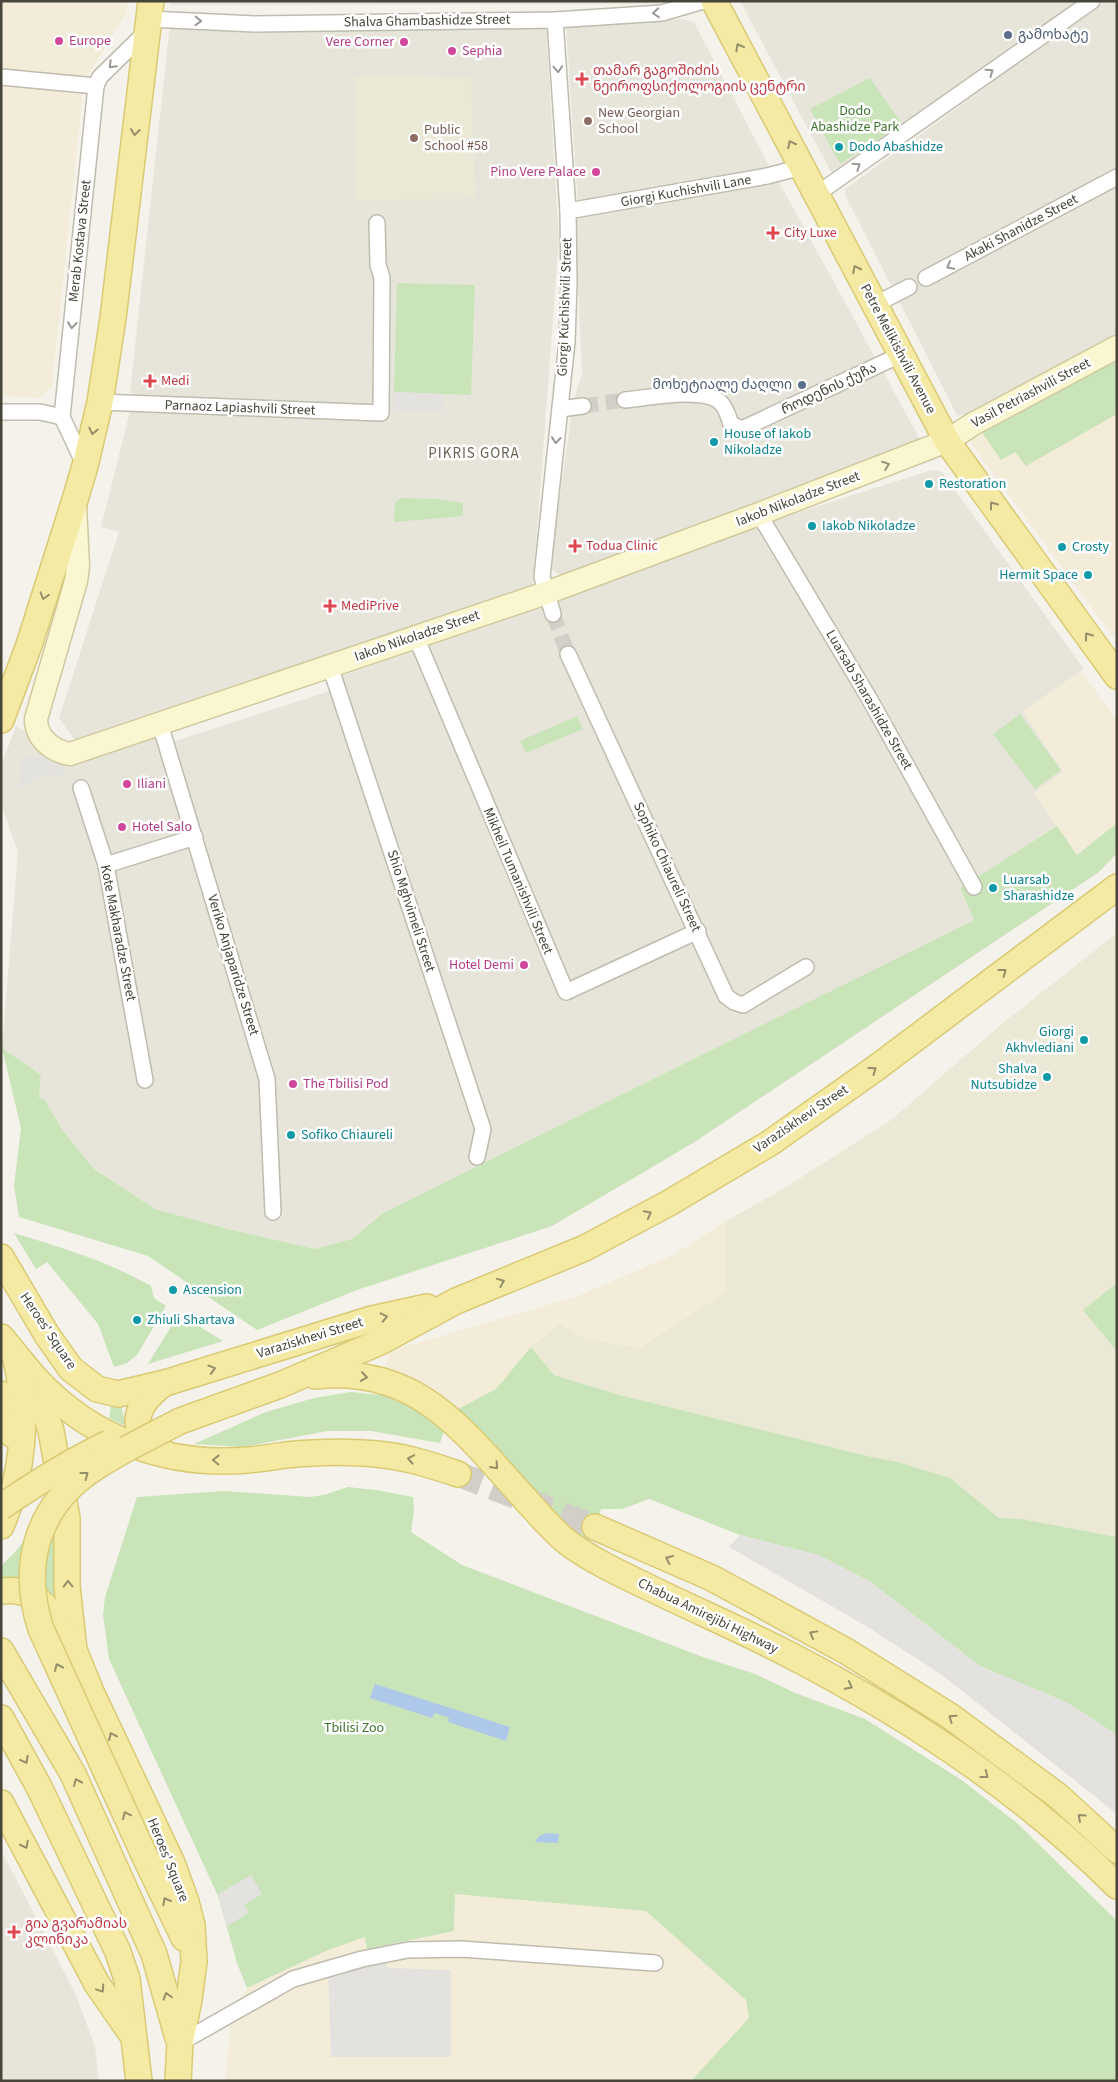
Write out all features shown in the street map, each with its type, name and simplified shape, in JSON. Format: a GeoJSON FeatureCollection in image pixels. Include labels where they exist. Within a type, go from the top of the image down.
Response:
{"type":"FeatureCollection","features":[{"type":"Feature","properties":{"kind":"main road","name":"Petre Melikishvili Avenue"},"geometry":{"type":"LineString","coordinates":[[714,1],[947,441],[1117,676]]}},
{"type":"Feature","properties":{"kind":"main road"},"geometry":{"type":"LineString","coordinates":[[1,720],[29,645],[74,503],[100,402],[113,318],[149,17]]}},
{"type":"Feature","properties":{"kind":"main road","name":"Varaziskhevi Street"},"geometry":{"type":"LineString","coordinates":[[289,1382],[380,1342],[456,1300],[585,1248],[669,1203],[770,1143],[876,1068],[1117,887]]}},
{"type":"Feature","properties":{"kind":"main road","name":"Heroes' Square"},"geometry":{"type":"LineString","coordinates":[[1,1257],[47,1335],[71,1369],[88,1384],[97,1389],[118,1394],[165,1383]]}},
{"type":"Feature","properties":{"kind":"main road"},"geometry":{"type":"LineString","coordinates":[[1,1274],[20,1291]]}},
{"type":"Feature","properties":{"kind":"main road","name":"Varaziskhevi Street"},"geometry":{"type":"LineString","coordinates":[[165,1383],[372,1319],[456,1300]]}},
{"type":"Feature","properties":{"kind":"main road"},"geometry":{"type":"LineString","coordinates":[[1,1526],[18,1470],[22,1434],[20,1375],[8,1345]]}},
{"type":"Feature","properties":{"kind":"main road","name":"Heroes' Square"},"geometry":{"type":"LineString","coordinates":[[8,1345],[34,1377],[51,1431],[66,1518],[67,1586],[74,1650],[91,1692],[172,1863],[192,1925],[194,1961],[189,2000],[180,2043]]}},
{"type":"Feature","properties":{"kind":"main road","name":"Chabua Amirejibi Highway"},"geometry":{"type":"LineString","coordinates":[[289,1382],[330,1374],[371,1378],[412,1392],[429,1401],[471,1439],[568,1543],[601,1564],[782,1651],[861,1693],[928,1734],[952,1750],[1051,1826],[1091,1860],[1117,1886]]}},
{"type":"Feature","properties":{"kind":"main road"},"geometry":{"type":"LineString","coordinates":[[34,1377],[66,1408],[94,1427],[148,1451],[201,1460],[246,1461],[313,1453],[383,1454],[417,1460],[458,1474]]}},
{"type":"Feature","properties":{"kind":"main road"},"geometry":{"type":"LineString","coordinates":[[7,1505],[78,1458],[112,1442],[180,1421],[289,1382]]}},
{"type":"Feature","properties":{"kind":"main road"},"geometry":{"type":"LineString","coordinates":[[165,1383],[152,1393],[141,1407],[138,1425],[143,1436],[154,1446],[170,1455]]}},
{"type":"Feature","properties":{"kind":"main road"},"geometry":{"type":"LineString","coordinates":[[1,1394],[13,1435],[18,1470]]}},
{"type":"Feature","properties":{"kind":"main road"},"geometry":{"type":"LineString","coordinates":[[180,1421],[90,1470],[74,1483],[47,1516],[39,1535],[31,1575],[36,1614],[41,1629],[194,1961]]}},
{"type":"Feature","properties":{"kind":"main road"},"geometry":{"type":"LineString","coordinates":[[596,1527],[712,1578],[846,1651],[950,1716],[1058,1796],[1117,1850]]}},
{"type":"Feature","properties":{"kind":"main road"},"geometry":{"type":"LineString","coordinates":[[1,1591],[12,1589],[24,1591],[38,1599],[52,1613],[74,1650]]}},
{"type":"Feature","properties":{"kind":"main road"},"geometry":{"type":"LineString","coordinates":[[1,1651],[40,1714],[81,1791],[154,1954],[180,2043],[178,2081]]}},
{"type":"Feature","properties":{"kind":"main road"},"geometry":{"type":"LineString","coordinates":[[1,1718],[39,1787],[118,1952],[127,1979],[139,2081]]}},
{"type":"Feature","properties":{"kind":"main road"},"geometry":{"type":"LineString","coordinates":[[1,1803],[97,1984],[133,2036]]}},
{"type":"Feature","properties":{"kind":"street","name":"Shalva Ghambashidze Street"},"geometry":{"type":"LineString","coordinates":[[149,17],[255,24],[555,20],[662,13],[703,1]]}},
{"type":"Feature","properties":{"kind":"street"},"geometry":{"type":"LineString","coordinates":[[817,194],[1092,1]]}},
{"type":"Feature","properties":{"kind":"street"},"geometry":{"type":"LineString","coordinates":[[1,77],[96,86],[100,77],[149,17]]}},
{"type":"Feature","properties":{"kind":"street","name":"Giorgi Kuchishvili Street"},"geometry":{"type":"LineString","coordinates":[[546,593],[542,577],[567,342],[568,211],[555,20]]}},
{"type":"Feature","properties":{"kind":"street","name":"Merab Kostava Street"},"geometry":{"type":"LineString","coordinates":[[62,417],[96,86]]}},
{"type":"Feature","properties":{"kind":"street","name":"Giorgi Kuchishvili Lane"},"geometry":{"type":"LineString","coordinates":[[568,211],[767,176],[802,167]]}},
{"type":"Feature","properties":{"kind":"street","name":"Akaki Shanidze Street"},"geometry":{"type":"LineString","coordinates":[[926,278],[1117,177]]}},
{"type":"Feature","properties":{"kind":"street","name":"Parnaoz Lapiashvili Street"},"geometry":{"type":"LineString","coordinates":[[100,402],[381,414],[382,278],[378,264],[377,223]]}},
{"type":"Feature","properties":{"kind":"street"},"geometry":{"type":"LineString","coordinates":[[874,305],[909,287]]}},
{"type":"Feature","properties":{"kind":"street","name":"Vasil Petriashvili Street"},"geometry":{"type":"LineString","coordinates":[[947,441],[973,424],[1117,347]]}},
{"type":"Feature","properties":{"kind":"street","name":"როდენის ქუჩა"},"geometry":{"type":"LineString","coordinates":[[625,400],[691,394],[710,395],[722,403],[732,424],[742,429],[900,355]]}},
{"type":"Feature","properties":{"kind":"street"},"geometry":{"type":"LineString","coordinates":[[560,408],[583,406]]}},
{"type":"Feature","properties":{"kind":"street"},"geometry":{"type":"LineString","coordinates":[[1,412],[40,412],[62,417],[85,466]]}},
{"type":"Feature","properties":{"kind":"street","name":"Iakob Nikoladze Street"},"geometry":{"type":"LineString","coordinates":[[74,503],[78,566],[76,581],[39,704],[36,723],[40,735],[55,749],[70,754],[546,593],[759,514],[947,441]]}},
{"type":"Feature","properties":{"kind":"street","name":"Luarsab Sharashidze Street"},"geometry":{"type":"LineString","coordinates":[[759,514],[870,698],[974,887]]}},
{"type":"Feature","properties":{"kind":"street"},"geometry":{"type":"LineString","coordinates":[[52,568],[59,566],[67,567],[72,572],[76,581]]}},
{"type":"Feature","properties":{"kind":"street"},"geometry":{"type":"LineString","coordinates":[[546,593],[553,614]]}},
{"type":"Feature","properties":{"kind":"street","name":"Mikheil Tumanishvili Street"},"geometry":{"type":"LineString","coordinates":[[416,637],[566,992],[698,931]]}},
{"type":"Feature","properties":{"kind":"street","name":"Sophiko Chiaureli Street"},"geometry":{"type":"LineString","coordinates":[[568,654],[579,682],[698,931],[726,996],[734,1002],[743,1005],[806,967]]}},
{"type":"Feature","properties":{"kind":"street","name":"Shio Mghvimeli Street"},"geometry":{"type":"LineString","coordinates":[[330,666],[483,1129],[477,1157]]}},
{"type":"Feature","properties":{"kind":"street","name":"Veriko Anjaparidze Street"},"geometry":{"type":"LineString","coordinates":[[160,724],[267,1079],[273,1212]]}},
{"type":"Feature","properties":{"kind":"street","name":"Kote Makharadze Street"},"geometry":{"type":"LineString","coordinates":[[82,788],[106,866],[145,1080]]}},
{"type":"Feature","properties":{"kind":"street"},"geometry":{"type":"LineString","coordinates":[[106,866],[195,837]]}},
{"type":"Feature","properties":{"kind":"street"},"geometry":{"type":"LineString","coordinates":[[180,2043],[293,1979],[362,1959],[408,1950],[461,1949],[656,1962]]}},
{"type":"Feature","properties":{"kind":"shaded area"},"geometry":{"type":"Polygon","coordinates":[[[1,1],[128,1],[127,12],[84,82],[52,386],[39,398],[1,396],[1,1]]]}},
{"type":"Feature","properties":{"kind":"shaded area"},"geometry":{"type":"Polygon","coordinates":[[[171,1],[673,1],[657,4],[171,5],[171,1]]]}},
{"type":"Feature","properties":{"kind":"shaded area"},"geometry":{"type":"Polygon","coordinates":[[[740,1],[1077,1],[832,174],[740,1]]]}},
{"type":"Feature","properties":{"kind":"shaded area"},"geometry":{"type":"Polygon","coordinates":[[[1105,1],[1117,1],[1117,338],[970,416],[957,415],[845,195],[845,189],[1105,1]]]}},
{"type":"Feature","properties":{"kind":"shaded area"},"geometry":{"type":"Polygon","coordinates":[[[683,19],[694,22],[770,168],[764,171],[578,205],[566,25],[683,19]]]}},
{"type":"Feature","properties":{"kind":"shaded area"},"geometry":{"type":"Polygon","coordinates":[[[170,24],[546,27],[559,239],[533,585],[308,667],[79,746],[59,718],[119,532],[101,527],[134,395],[130,392],[170,24]]]}},
{"type":"Feature","properties":{"kind":"shaded area","name":"Public School #58"},"geometry":{"type":"Polygon","coordinates":[[[355,76],[471,78],[475,198],[356,201],[355,76]]]}},
{"type":"Feature","properties":{"kind":"shaded area"},"geometry":{"type":"Polygon","coordinates":[[[779,182],[921,441],[566,578],[549,568],[571,408],[582,374],[575,215],[779,182]]]}},
{"type":"Feature","properties":{"kind":"shaded area"},"geometry":{"type":"Polygon","coordinates":[[[1117,357],[1117,642],[967,438],[1117,357]]]}},
{"type":"Feature","properties":{"kind":"shaded area"},"geometry":{"type":"Polygon","coordinates":[[[394,392],[443,394],[443,412],[394,411],[394,392]]]}},
{"type":"Feature","properties":{"kind":"shaded area"},"geometry":{"type":"Polygon","coordinates":[[[932,470],[942,472],[1084,669],[1023,711],[1063,772],[1034,793],[1057,826],[960,888],[974,920],[383,1213],[352,1239],[315,1249],[228,1229],[155,1209],[94,1169],[63,1131],[45,1100],[39,1099],[41,1075],[2,1048],[18,852],[1,804],[1,766],[16,726],[71,759],[157,732],[175,741],[327,692],[342,676],[793,514],[932,470]]]}},
{"type":"Feature","properties":{"kind":"shaded area"},"geometry":{"type":"Polygon","coordinates":[[[1081,671],[1117,720],[1117,823],[1077,855],[1034,793],[1063,771],[1023,711],[1081,671]]]}},
{"type":"Feature","properties":{"kind":"shaded area"},"geometry":{"type":"Polygon","coordinates":[[[60,756],[65,776],[57,778],[56,774],[32,780],[33,784],[18,788],[22,757],[60,756]]]}},
{"type":"Feature","properties":{"kind":"shaded area"},"geometry":{"type":"Polygon","coordinates":[[[1117,933],[1117,1537],[1021,1519],[999,1518],[950,1478],[898,1462],[616,1394],[554,1375],[531,1347],[560,1324],[586,1339],[639,1348],[726,1292],[726,1221],[783,1189],[891,1120],[1003,1023],[1117,933]]]}},
{"type":"Feature","properties":{"kind":"shaded area"},"geometry":{"type":"Polygon","coordinates":[[[726,1221],[726,1292],[639,1348],[586,1339],[560,1324],[531,1347],[496,1389],[458,1409],[418,1382],[385,1369],[390,1351],[578,1296],[673,1255],[726,1221]]]}},
{"type":"Feature","properties":{"kind":"shaded area"},"geometry":{"type":"Polygon","coordinates":[[[740,1535],[818,1555],[869,1581],[980,1666],[1068,1703],[1117,1735],[1117,1814],[942,1675],[866,1626],[729,1547],[740,1535]]]}},
{"type":"Feature","properties":{"kind":"shaded area"},"geometry":{"type":"Polygon","coordinates":[[[1,1850],[76,1995],[95,2047],[99,2081],[1,2081],[1,1850]]]}},
{"type":"Feature","properties":{"kind":"shaded area"},"geometry":{"type":"Polygon","coordinates":[[[251,1875],[262,1894],[244,1905],[249,1912],[227,1927],[218,1894],[251,1875]]]}},
{"type":"Feature","properties":{"kind":"shaded area"},"geometry":{"type":"Polygon","coordinates":[[[455,1893],[646,1911],[746,2000],[749,2018],[691,2081],[225,2081],[232,2015],[247,1988],[328,1950],[365,1936],[368,1949],[454,1931],[455,1893]]]}},
{"type":"Feature","properties":{"kind":"shaded area"},"geometry":{"type":"Polygon","coordinates":[[[382,1954],[388,1968],[451,1970],[451,2057],[331,2057],[328,1965],[382,1954]]]}},
{"type":"Feature","properties":{"kind":"green space","name":"Dodo Abashidze Park"},"geometry":{"type":"Polygon","coordinates":[[[870,78],[902,124],[840,164],[810,109],[870,78]]]}},
{"type":"Feature","properties":{"kind":"green space"},"geometry":{"type":"Polygon","coordinates":[[[397,283],[475,285],[471,395],[394,392],[397,283]]]}},
{"type":"Feature","properties":{"kind":"green space"},"geometry":{"type":"Polygon","coordinates":[[[1117,359],[1117,414],[1026,466],[1015,452],[1001,460],[979,428],[1117,359]]]}},
{"type":"Feature","properties":{"kind":"green space"},"geometry":{"type":"Polygon","coordinates":[[[400,498],[437,499],[463,503],[463,516],[394,522],[395,503],[400,498]]]}},
{"type":"Feature","properties":{"kind":"green space"},"geometry":{"type":"Polygon","coordinates":[[[1020,714],[1061,770],[1035,789],[993,734],[1020,714]]]}},
{"type":"Feature","properties":{"kind":"green space"},"geometry":{"type":"Polygon","coordinates":[[[577,716],[583,729],[526,753],[520,741],[577,716]]]}},
{"type":"Feature","properties":{"kind":"green space"},"geometry":{"type":"Polygon","coordinates":[[[1117,823],[1117,853],[1099,872],[693,1143],[552,1226],[357,1290],[257,1330],[148,1256],[19,1217],[14,1186],[21,1128],[2,1048],[41,1075],[39,1098],[45,1100],[63,1131],[94,1169],[155,1209],[228,1229],[315,1249],[352,1239],[383,1213],[974,920],[960,888],[1057,826],[1077,855],[1117,823]]]}},
{"type":"Feature","properties":{"kind":"green space"},"geometry":{"type":"Polygon","coordinates":[[[14,1233],[100,1262],[151,1286],[154,1298],[166,1306],[137,1355],[127,1363],[114,1367],[98,1324],[47,1262],[36,1269],[14,1233]]]}},
{"type":"Feature","properties":{"kind":"green space"},"geometry":{"type":"Polygon","coordinates":[[[1117,1283],[1117,1351],[1083,1310],[1117,1283]]]}},
{"type":"Feature","properties":{"kind":"green space"},"geometry":{"type":"Polygon","coordinates":[[[179,1314],[223,1341],[148,1364],[179,1314]]]}},
{"type":"Feature","properties":{"kind":"green space"},"geometry":{"type":"Polygon","coordinates":[[[531,1347],[554,1375],[616,1394],[898,1462],[950,1478],[999,1518],[1021,1519],[1117,1537],[1117,1735],[1068,1703],[980,1666],[869,1581],[818,1555],[740,1535],[649,1499],[622,1509],[601,1509],[590,1543],[573,1533],[481,1437],[458,1409],[496,1389],[531,1347]]]}},
{"type":"Feature","properties":{"kind":"green space"},"geometry":{"type":"Polygon","coordinates":[[[351,1392],[391,1396],[412,1405],[445,1428],[440,1443],[371,1431],[327,1431],[243,1447],[194,1444],[266,1412],[314,1398],[351,1392]]]}},
{"type":"Feature","properties":{"kind":"green space"},"geometry":{"type":"Polygon","coordinates":[[[121,1405],[124,1419],[130,1428],[109,1418],[111,1406],[121,1405]]]}},
{"type":"Feature","properties":{"kind":"green space","name":"Tbilisi Zoo"},"geometry":{"type":"Polygon","coordinates":[[[348,1487],[413,1497],[414,1510],[411,1532],[462,1565],[703,1657],[755,1674],[795,1693],[865,1719],[960,1779],[1017,1823],[1117,1921],[1117,2081],[691,2081],[749,2018],[746,2000],[646,1911],[455,1894],[454,1931],[367,1949],[365,1937],[328,1950],[247,1988],[237,1963],[218,1896],[109,1659],[103,1615],[105,1597],[137,1497],[224,1491],[310,1497],[324,1495],[348,1487]]]}},
{"type":"Feature","properties":{"kind":"green space"},"geometry":{"type":"Polygon","coordinates":[[[53,1500],[56,1527],[56,1596],[37,1583],[1,1582],[1,1566],[16,1551],[53,1500]]]}},
{"type":"Feature","properties":{"kind":"water"},"geometry":{"type":"Polygon","coordinates":[[[375,1684],[510,1727],[506,1741],[448,1722],[449,1718],[435,1713],[432,1718],[370,1698],[375,1684]]]}},
{"type":"Feature","properties":{"kind":"water"},"geometry":{"type":"Polygon","coordinates":[[[547,1833],[559,1834],[558,1843],[535,1842],[539,1836],[547,1833]]]}},
{"type":"Feature","properties":{"kind":"tunnel"},"geometry":{"type":"LineString","coordinates":[[583,406],[625,400]]}},
{"type":"Feature","properties":{"kind":"tunnel"},"geometry":{"type":"LineString","coordinates":[[553,614],[568,654]]}},
{"type":"Feature","properties":{"kind":"tunnel"},"geometry":{"type":"LineString","coordinates":[[458,1474],[595,1527]]}},
{"type":"Feature","properties":{"kind":"place","name":"გამოხატე"},"geometry":{"type":"Point","coordinates":[1008,35]}},
{"type":"Feature","properties":{"kind":"place","name":"Europe"},"geometry":{"type":"Point","coordinates":[59,41]}},
{"type":"Feature","properties":{"kind":"place","name":"Vere Corner"},"geometry":{"type":"Point","coordinates":[404,42]}},
{"type":"Feature","properties":{"kind":"place","name":"Sephia"},"geometry":{"type":"Point","coordinates":[452,51]}},
{"type":"Feature","properties":{"kind":"place","name":"თამარ გაგოშიძის ნეიროფსიქოლოგიის ცენტრი"},"geometry":{"type":"Point","coordinates":[582,79]}},
{"type":"Feature","properties":{"kind":"place","name":"New Georgian School"},"geometry":{"type":"Point","coordinates":[588,121]}},
{"type":"Feature","properties":{"kind":"place","name":"Public School #58"},"geometry":{"type":"Point","coordinates":[414,138]}},
{"type":"Feature","properties":{"kind":"place","name":"Dodo Abashidze"},"geometry":{"type":"Point","coordinates":[839,147]}},
{"type":"Feature","properties":{"kind":"place","name":"Pino Vere Palace"},"geometry":{"type":"Point","coordinates":[596,172]}},
{"type":"Feature","properties":{"kind":"place","name":"City Luxe"},"geometry":{"type":"Point","coordinates":[773,233]}},
{"type":"Feature","properties":{"kind":"place","name":"Medi"},"geometry":{"type":"Point","coordinates":[150,381]}},
{"type":"Feature","properties":{"kind":"place","name":"მოხეტიალე ძაღლი"},"geometry":{"type":"Point","coordinates":[802,385]}},
{"type":"Feature","properties":{"kind":"place","name":"House of Iakob Nikoladze"},"geometry":{"type":"Point","coordinates":[714,442]}},
{"type":"Feature","properties":{"kind":"place","name":"Restoration"},"geometry":{"type":"Point","coordinates":[929,484]}},
{"type":"Feature","properties":{"kind":"place","name":"Iakob Nikoladze"},"geometry":{"type":"Point","coordinates":[812,526]}},
{"type":"Feature","properties":{"kind":"place","name":"Todua Clinic"},"geometry":{"type":"Point","coordinates":[575,546]}},
{"type":"Feature","properties":{"kind":"place","name":"Crosty"},"geometry":{"type":"Point","coordinates":[1062,547]}},
{"type":"Feature","properties":{"kind":"place","name":"Hermit Space"},"geometry":{"type":"Point","coordinates":[1088,575]}},
{"type":"Feature","properties":{"kind":"place","name":"MediPrive"},"geometry":{"type":"Point","coordinates":[330,606]}},
{"type":"Feature","properties":{"kind":"place","name":"Iliani"},"geometry":{"type":"Point","coordinates":[127,784]}},
{"type":"Feature","properties":{"kind":"place","name":"Hotel Salo"},"geometry":{"type":"Point","coordinates":[122,827]}},
{"type":"Feature","properties":{"kind":"place","name":"Luarsab Sharashidze"},"geometry":{"type":"Point","coordinates":[993,888]}},
{"type":"Feature","properties":{"kind":"place","name":"Hotel Demi"},"geometry":{"type":"Point","coordinates":[524,965]}},
{"type":"Feature","properties":{"kind":"place","name":"Giorgi Akhvlediani"},"geometry":{"type":"Point","coordinates":[1084,1040]}},
{"type":"Feature","properties":{"kind":"place","name":"Shalva Nutsubidze"},"geometry":{"type":"Point","coordinates":[1047,1077]}},
{"type":"Feature","properties":{"kind":"place","name":"The Tbilisi Pod"},"geometry":{"type":"Point","coordinates":[293,1084]}},
{"type":"Feature","properties":{"kind":"place","name":"Sofiko Chiaureli"},"geometry":{"type":"Point","coordinates":[291,1135]}},
{"type":"Feature","properties":{"kind":"place","name":"Ascension"},"geometry":{"type":"Point","coordinates":[173,1290]}},
{"type":"Feature","properties":{"kind":"place","name":"Zhiuli Shartava"},"geometry":{"type":"Point","coordinates":[137,1320]}},
{"type":"Feature","properties":{"kind":"place","name":"გია გვარამიას კლინიკა"},"geometry":{"type":"Point","coordinates":[14,1932]}},
{"type":"Feature","properties":{"kind":"district","name":"PIKRIS GORA"},"geometry":{"type":"Point","coordinates":[474,453]}}]}
